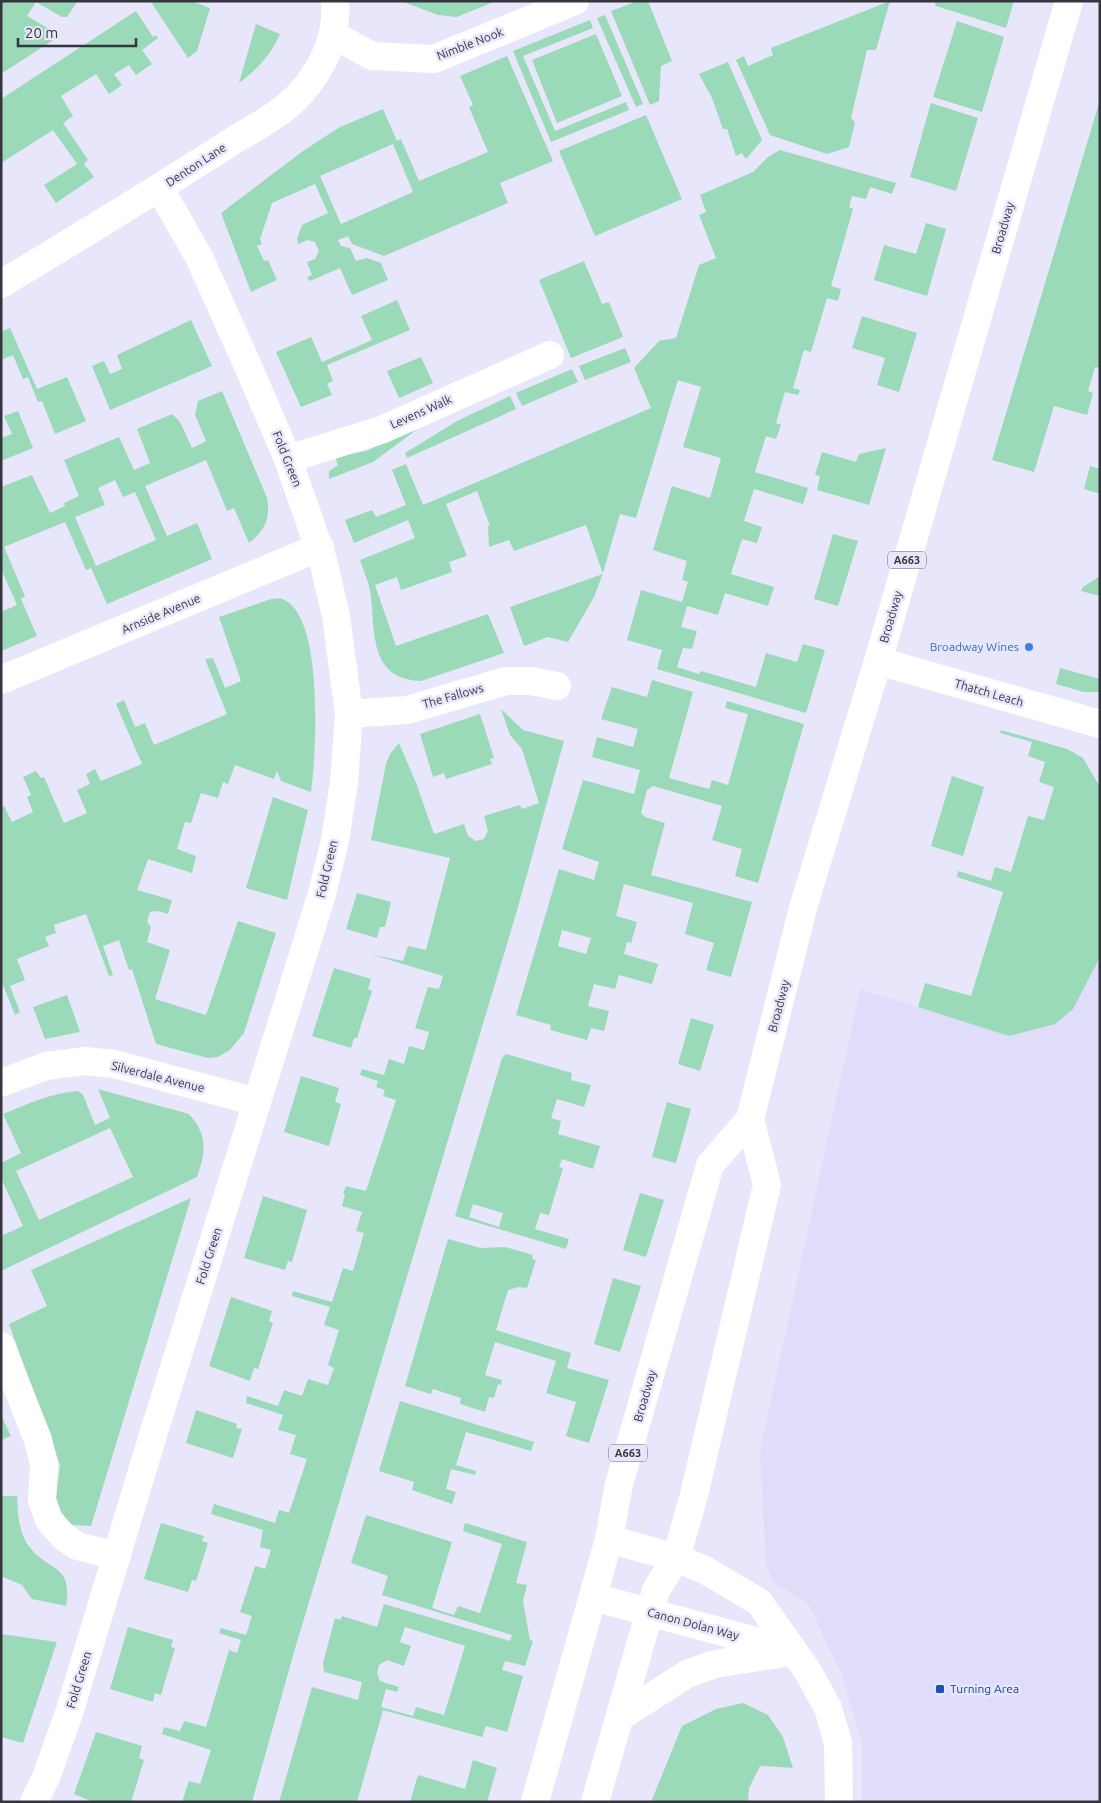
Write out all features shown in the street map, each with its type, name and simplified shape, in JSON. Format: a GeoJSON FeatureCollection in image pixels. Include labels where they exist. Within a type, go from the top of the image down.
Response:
{"type":"FeatureCollection","features":[{"type":"Feature","properties":{"kind":"main road","name":"Denton Lane"},"geometry":{"type":"LineString","coordinates":[[1,284],[160,190],[268,119],[299,95],[321,67],[334,35],[335,1]]}},
{"type":"Feature","properties":{"kind":"main road","name":"Nimble Nook"},"geometry":{"type":"LineString","coordinates":[[334,35],[372,56],[434,59],[575,1]]}},
{"type":"Feature","properties":{"kind":"main road","name":"Broadway"},"geometry":{"type":"LineString","coordinates":[[535,1802],[609,1539],[619,1484],[710,1165],[750,1119],[804,908],[878,661],[1069,1]]}},
{"type":"Feature","properties":{"kind":"main road","name":"Fold Green"},"geometry":{"type":"LineString","coordinates":[[34,1802],[47,1775],[70,1710],[322,894],[335,840],[349,714],[336,616],[320,547],[288,459],[199,257],[160,190]]}},
{"type":"Feature","properties":{"kind":"main road","name":"Levens Walk"},"geometry":{"type":"LineString","coordinates":[[288,459],[381,430],[550,356]]}},
{"type":"Feature","properties":{"kind":"main road","name":"Arnside Avenue"},"geometry":{"type":"LineString","coordinates":[[1,680],[320,547]]}},
{"type":"Feature","properties":{"kind":"main road","name":"Thatch Leach"},"geometry":{"type":"LineString","coordinates":[[878,661],[1100,724]]}},
{"type":"Feature","properties":{"kind":"main road","name":"The Fallows"},"geometry":{"type":"LineString","coordinates":[[349,714],[407,710],[506,681],[531,681],[557,686]]}},
{"type":"Feature","properties":{"kind":"main road","name":"Silverdale Avenue"},"geometry":{"type":"LineString","coordinates":[[1,1083],[46,1066],[85,1061],[114,1064],[257,1102]]}},
{"type":"Feature","properties":{"kind":"main road","name":"Broadway"},"geometry":{"type":"LineString","coordinates":[[595,1802],[656,1590],[676,1558],[696,1486],[767,1185],[750,1119]]}},
{"type":"Feature","properties":{"kind":"main road"},"geometry":{"type":"LineString","coordinates":[[1,1346],[38,1440],[44,1464],[42,1500],[49,1520],[62,1536],[77,1546],[117,1556]]}},
{"type":"Feature","properties":{"kind":"main road"},"geometry":{"type":"LineString","coordinates":[[609,1539],[676,1558],[705,1570],[759,1602],[807,1670],[828,1708],[838,1743],[839,1802]]}},
{"type":"Feature","properties":{"kind":"main road","name":"Canon Dolan Way"},"geometry":{"type":"LineString","coordinates":[[593,1597],[793,1651]]}},
{"type":"Feature","properties":{"kind":"main road","name":"Canon Dolan Way"},"geometry":{"type":"LineString","coordinates":[[620,1717],[687,1674],[715,1664],[793,1651]]}},
{"type":"Feature","properties":{"kind":"shaded area"},"geometry":{"type":"Polygon","coordinates":[[[1100,947],[1100,1802],[862,1802],[862,1743],[842,1676],[809,1605],[774,1583],[766,1566],[760,1451],[860,989],[1009,1035],[1100,947]]]}},
{"type":"Feature","properties":{"kind":"green space"},"geometry":{"type":"Polygon","coordinates":[[[1,1],[77,2],[67,17],[62,17],[36,2],[27,16],[53,31],[55,39],[1,74],[1,1]]]}},
{"type":"Feature","properties":{"kind":"green space"},"geometry":{"type":"Polygon","coordinates":[[[191,1],[210,8],[197,51],[188,58],[151,2],[191,1]]]}},
{"type":"Feature","properties":{"kind":"green space"},"geometry":{"type":"Polygon","coordinates":[[[401,1],[496,1],[457,17],[438,15],[401,1]]]}},
{"type":"Feature","properties":{"kind":"green space"},"geometry":{"type":"Polygon","coordinates":[[[638,1],[648,1],[672,61],[661,66],[659,101],[650,105],[611,11],[638,1]]]}},
{"type":"Feature","properties":{"kind":"green space"},"geometry":{"type":"Polygon","coordinates":[[[890,1],[876,50],[867,50],[851,118],[855,123],[849,147],[827,154],[770,135],[736,60],[744,56],[748,66],[773,55],[771,48],[890,1]]]}},
{"type":"Feature","properties":{"kind":"green space"},"geometry":{"type":"Polygon","coordinates":[[[934,1],[1014,1],[1006,28],[936,6],[934,1]]]}},
{"type":"Feature","properties":{"kind":"green space"},"geometry":{"type":"Polygon","coordinates":[[[136,11],[153,37],[156,35],[158,38],[142,50],[152,64],[136,75],[129,65],[114,74],[122,85],[109,94],[96,74],[61,96],[73,116],[63,123],[88,160],[84,164],[94,177],[56,203],[44,185],[77,164],[53,130],[1,163],[1,99],[136,11]]]}},
{"type":"Feature","properties":{"kind":"green space"},"geometry":{"type":"Polygon","coordinates":[[[605,15],[643,104],[636,107],[597,18],[605,15]]]}},
{"type":"Feature","properties":{"kind":"green space"},"geometry":{"type":"Polygon","coordinates":[[[590,20],[593,28],[523,56],[555,131],[626,102],[629,110],[551,142],[513,51],[590,20]]]}},
{"type":"Feature","properties":{"kind":"green space"},"geometry":{"type":"Polygon","coordinates":[[[957,21],[1004,37],[982,112],[933,97],[957,21]]]}},
{"type":"Feature","properties":{"kind":"green space"},"geometry":{"type":"Polygon","coordinates":[[[256,24],[280,34],[263,61],[239,83],[256,24]]]}},
{"type":"Feature","properties":{"kind":"green space"},"geometry":{"type":"Polygon","coordinates":[[[596,34],[622,96],[557,123],[532,60],[596,34]]]}},
{"type":"Feature","properties":{"kind":"green space"},"geometry":{"type":"Polygon","coordinates":[[[507,56],[553,161],[500,183],[508,203],[384,256],[352,244],[348,236],[338,240],[341,246],[350,248],[356,261],[367,258],[381,263],[388,280],[352,295],[340,268],[310,281],[307,277],[312,275],[307,262],[315,259],[319,251],[315,242],[308,240],[298,244],[297,239],[302,225],[328,213],[315,184],[272,203],[260,239],[262,244],[257,246],[264,261],[268,260],[277,280],[251,292],[221,213],[303,151],[340,127],[383,109],[397,141],[401,139],[419,181],[488,152],[469,107],[473,105],[460,76],[507,56]],[[393,144],[320,176],[341,224],[413,192],[393,144]]]}},
{"type":"Feature","properties":{"kind":"green space"},"geometry":{"type":"Polygon","coordinates":[[[728,62],[762,140],[746,159],[742,153],[736,156],[727,129],[723,129],[712,98],[699,74],[728,62]]]}},
{"type":"Feature","properties":{"kind":"green space"},"geometry":{"type":"Polygon","coordinates":[[[1100,100],[1100,365],[1099,368],[1095,367],[1088,391],[1093,393],[1087,415],[1054,406],[1034,472],[992,460],[1100,100]]]}},
{"type":"Feature","properties":{"kind":"green space"},"geometry":{"type":"Polygon","coordinates":[[[931,103],[978,118],[956,191],[910,177],[931,103]]]}},
{"type":"Feature","properties":{"kind":"green space"},"geometry":{"type":"Polygon","coordinates":[[[646,115],[682,199],[595,236],[559,151],[646,115]]]}},
{"type":"Feature","properties":{"kind":"green space"},"geometry":{"type":"Polygon","coordinates":[[[780,150],[896,183],[892,194],[870,187],[866,199],[852,196],[849,207],[853,209],[831,286],[841,289],[838,301],[827,298],[811,352],[804,350],[793,388],[800,390],[798,395],[785,392],[776,423],[781,425],[776,439],[766,436],[755,472],[808,488],[803,504],[754,489],[744,521],[762,527],[757,543],[742,539],[731,574],[774,587],[768,606],[725,593],[718,615],[687,606],[681,627],[697,631],[692,649],[683,648],[677,667],[699,674],[701,671],[756,687],[766,653],[797,662],[803,644],[825,650],[806,713],[657,669],[662,650],[627,640],[641,590],[682,602],[688,582],[682,580],[687,561],[653,550],[672,486],[710,498],[721,458],[683,447],[701,387],[678,380],[636,518],[620,514],[603,573],[586,525],[514,551],[509,540],[489,547],[488,526],[490,526],[477,491],[446,504],[467,556],[449,562],[452,572],[401,590],[397,577],[375,585],[396,646],[488,614],[504,653],[421,681],[404,678],[391,671],[383,662],[378,649],[370,590],[360,560],[415,538],[408,520],[354,543],[345,520],[372,510],[376,517],[406,505],[392,470],[406,464],[423,505],[651,408],[634,368],[659,341],[676,338],[699,265],[716,258],[699,215],[706,212],[700,195],[753,172],[768,157],[780,150]]]}},
{"type":"Feature","properties":{"kind":"green space"},"geometry":{"type":"Polygon","coordinates":[[[926,223],[946,229],[927,296],[874,280],[884,245],[916,254],[926,223]]]}},
{"type":"Feature","properties":{"kind":"green space"},"geometry":{"type":"Polygon","coordinates":[[[584,261],[602,304],[609,302],[623,337],[571,358],[539,280],[584,261]]]}},
{"type":"Feature","properties":{"kind":"green space"},"geometry":{"type":"Polygon","coordinates":[[[397,300],[410,330],[327,365],[333,381],[327,384],[332,395],[301,407],[276,352],[311,337],[322,362],[372,340],[361,316],[397,300]]]}},
{"type":"Feature","properties":{"kind":"green space"},"geometry":{"type":"Polygon","coordinates":[[[862,316],[917,333],[899,392],[877,385],[885,358],[852,348],[862,316]]]}},
{"type":"Feature","properties":{"kind":"green space"},"geometry":{"type":"Polygon","coordinates":[[[191,320],[212,366],[110,410],[92,366],[104,361],[110,374],[122,369],[117,355],[191,320]]]}},
{"type":"Feature","properties":{"kind":"green space"},"geometry":{"type":"Polygon","coordinates":[[[10,328],[37,389],[67,377],[86,421],[55,434],[42,401],[38,402],[28,377],[23,379],[13,355],[1,360],[1,332],[10,328]]]}},
{"type":"Feature","properties":{"kind":"green space"},"geometry":{"type":"Polygon","coordinates":[[[625,348],[631,362],[585,380],[579,366],[625,348]]]}},
{"type":"Feature","properties":{"kind":"green space"},"geometry":{"type":"Polygon","coordinates":[[[421,357],[433,383],[399,398],[387,371],[421,357]]]}},
{"type":"Feature","properties":{"kind":"green space"},"geometry":{"type":"Polygon","coordinates":[[[572,369],[578,382],[522,406],[516,393],[572,369]]]}},
{"type":"Feature","properties":{"kind":"green space"},"geometry":{"type":"Polygon","coordinates":[[[222,391],[267,498],[268,511],[266,523],[259,534],[249,543],[234,508],[227,511],[206,460],[145,486],[167,536],[197,523],[212,559],[107,604],[91,568],[86,570],[65,522],[4,547],[25,596],[21,599],[37,636],[1,651],[1,612],[17,605],[1,569],[1,487],[32,475],[50,513],[65,506],[64,503],[79,496],[64,460],[119,437],[134,470],[150,463],[137,429],[172,414],[180,422],[192,448],[206,441],[195,415],[198,401],[222,391]],[[115,480],[98,488],[105,505],[75,517],[96,566],[156,540],[135,492],[123,497],[115,480]]]}},
{"type":"Feature","properties":{"kind":"green space"},"geometry":{"type":"Polygon","coordinates":[[[510,396],[516,409],[407,458],[405,453],[457,421],[510,396]]]}},
{"type":"Feature","properties":{"kind":"green space"},"geometry":{"type":"Polygon","coordinates":[[[18,411],[33,448],[1,461],[1,438],[12,434],[4,416],[18,411]]]}},
{"type":"Feature","properties":{"kind":"green space"},"geometry":{"type":"Polygon","coordinates":[[[419,428],[373,462],[329,479],[329,471],[338,465],[335,457],[366,451],[419,428]]]}},
{"type":"Feature","properties":{"kind":"green space"},"geometry":{"type":"Polygon","coordinates":[[[886,448],[869,505],[817,490],[820,476],[815,475],[822,452],[856,462],[859,454],[886,448]]]}},
{"type":"Feature","properties":{"kind":"green space"},"geometry":{"type":"Polygon","coordinates":[[[1090,466],[1100,469],[1100,494],[1084,489],[1090,466]]]}},
{"type":"Feature","properties":{"kind":"green space"},"geometry":{"type":"Polygon","coordinates":[[[833,534],[858,541],[838,606],[814,599],[833,534]]]}},
{"type":"Feature","properties":{"kind":"green space"},"geometry":{"type":"Polygon","coordinates":[[[603,574],[594,597],[568,642],[548,637],[524,646],[510,607],[603,574]]]}},
{"type":"Feature","properties":{"kind":"green space"},"geometry":{"type":"Polygon","coordinates":[[[1100,576],[1100,596],[1081,591],[1083,587],[1100,576]]]}},
{"type":"Feature","properties":{"kind":"green space"},"geometry":{"type":"Polygon","coordinates":[[[271,599],[282,599],[296,610],[305,630],[311,657],[314,688],[315,749],[311,792],[281,781],[277,771],[274,779],[235,765],[228,784],[223,782],[218,798],[201,793],[191,823],[185,822],[177,849],[196,856],[192,873],[148,859],[137,890],[172,900],[168,914],[158,911],[150,912],[147,922],[151,927],[147,942],[170,950],[155,999],[206,1015],[238,921],[276,933],[244,1033],[230,1050],[218,1057],[208,1058],[156,1044],[132,969],[129,970],[119,940],[103,946],[113,975],[109,976],[86,914],[54,925],[56,933],[45,937],[49,946],[17,959],[25,980],[10,986],[20,1012],[15,1015],[1,980],[1,807],[4,806],[12,822],[33,812],[27,797],[31,795],[23,777],[36,771],[41,778],[44,777],[64,823],[87,813],[77,790],[90,784],[86,774],[95,769],[101,781],[142,764],[116,704],[124,700],[135,727],[145,723],[154,745],[227,714],[205,659],[213,658],[225,688],[241,681],[219,617],[271,599]]]}},
{"type":"Feature","properties":{"kind":"green space"},"geometry":{"type":"Polygon","coordinates":[[[1060,668],[1100,679],[1100,692],[1084,692],[1056,684],[1060,668]]]}},
{"type":"Feature","properties":{"kind":"green space"},"geometry":{"type":"Polygon","coordinates":[[[652,680],[693,692],[669,778],[709,789],[712,780],[728,785],[748,714],[725,708],[727,701],[804,724],[758,883],[735,876],[742,849],[712,840],[722,806],[653,786],[647,790],[641,813],[645,817],[665,823],[651,875],[752,902],[731,977],[706,970],[714,943],[685,934],[693,903],[624,884],[616,916],[637,922],[631,943],[627,942],[624,954],[658,964],[652,984],[619,975],[615,989],[594,984],[588,1006],[609,1011],[604,1031],[591,1028],[587,1040],[550,1030],[551,1025],[516,1015],[559,869],[594,880],[599,862],[562,849],[583,780],[634,794],[640,770],[592,757],[597,737],[633,747],[638,729],[601,719],[612,687],[647,697],[652,680]],[[562,930],[558,946],[586,954],[591,938],[562,930]]]}},
{"type":"Feature","properties":{"kind":"green space"},"geometry":{"type":"Polygon","coordinates":[[[501,709],[523,730],[564,741],[516,914],[294,1652],[252,1802],[182,1802],[189,1781],[200,1784],[211,1750],[162,1734],[164,1727],[180,1731],[184,1721],[206,1727],[229,1650],[237,1653],[241,1640],[219,1633],[221,1628],[246,1635],[252,1616],[240,1612],[255,1566],[265,1569],[271,1550],[260,1547],[263,1530],[211,1514],[214,1504],[275,1523],[279,1510],[289,1513],[307,1459],[290,1454],[296,1435],[278,1430],[283,1415],[246,1403],[247,1396],[278,1406],[284,1390],[302,1396],[308,1379],[328,1385],[334,1368],[328,1365],[339,1330],[324,1325],[330,1307],[292,1296],[293,1291],[332,1302],[343,1268],[353,1271],[364,1233],[356,1231],[362,1212],[342,1206],[345,1194],[343,1193],[346,1186],[366,1191],[396,1100],[383,1096],[385,1090],[376,1087],[378,1081],[360,1075],[362,1069],[384,1075],[389,1059],[404,1064],[409,1046],[424,1050],[429,1032],[415,1028],[428,987],[439,989],[443,976],[373,955],[403,961],[408,946],[426,950],[450,858],[371,840],[386,764],[390,754],[399,743],[416,783],[434,834],[464,824],[468,836],[476,841],[484,839],[488,831],[484,816],[520,805],[522,809],[539,803],[522,749],[510,735],[501,709]]]}},
{"type":"Feature","properties":{"kind":"green space"},"geometry":{"type":"Polygon","coordinates":[[[480,714],[494,758],[490,759],[492,764],[446,779],[444,773],[433,777],[420,734],[480,714]]]}},
{"type":"Feature","properties":{"kind":"green space"},"geometry":{"type":"Polygon","coordinates":[[[1001,730],[1067,749],[1083,758],[1100,787],[1100,957],[1073,1009],[1055,1024],[1009,1036],[918,1007],[925,983],[971,996],[1003,892],[957,877],[958,871],[991,881],[995,867],[1011,872],[1028,816],[1044,820],[1054,787],[1039,782],[1045,762],[1028,756],[1032,742],[1000,733],[1001,730]]]}},
{"type":"Feature","properties":{"kind":"green space"},"geometry":{"type":"Polygon","coordinates":[[[952,776],[984,787],[963,856],[931,846],[952,776]]]}},
{"type":"Feature","properties":{"kind":"green space"},"geometry":{"type":"Polygon","coordinates":[[[273,797],[308,810],[287,900],[246,888],[273,797]]]}},
{"type":"Feature","properties":{"kind":"green space"},"geometry":{"type":"Polygon","coordinates":[[[357,893],[391,902],[385,927],[380,927],[377,938],[346,929],[357,893]]]}},
{"type":"Feature","properties":{"kind":"green space"},"geometry":{"type":"Polygon","coordinates":[[[334,968],[371,979],[368,989],[372,991],[357,1038],[354,1038],[351,1048],[312,1036],[334,968]]]}},
{"type":"Feature","properties":{"kind":"green space"},"geometry":{"type":"Polygon","coordinates":[[[67,995],[80,1032],[45,1039],[33,1007],[67,995]]]}},
{"type":"Feature","properties":{"kind":"green space"},"geometry":{"type":"Polygon","coordinates":[[[691,1018],[714,1025],[700,1071],[678,1064],[691,1018]]]}},
{"type":"Feature","properties":{"kind":"green space"},"geometry":{"type":"Polygon","coordinates":[[[506,1054],[572,1073],[571,1080],[591,1085],[584,1107],[557,1099],[551,1118],[561,1121],[558,1134],[600,1146],[593,1169],[562,1159],[559,1167],[563,1168],[549,1215],[540,1213],[535,1229],[569,1239],[566,1249],[455,1216],[502,1058],[506,1054]],[[473,1204],[469,1217],[499,1227],[503,1213],[473,1204]]]}},
{"type":"Feature","properties":{"kind":"green space"},"geometry":{"type":"Polygon","coordinates":[[[301,1076],[339,1088],[335,1102],[341,1104],[329,1146],[284,1132],[301,1076]]]}},
{"type":"Feature","properties":{"kind":"green space"},"geometry":{"type":"Polygon","coordinates":[[[98,1089],[189,1114],[200,1129],[204,1144],[197,1177],[1,1271],[1,1236],[23,1226],[1,1178],[1,1163],[21,1153],[3,1114],[49,1097],[78,1091],[83,1095],[95,1125],[110,1118],[98,1089]],[[110,1128],[16,1171],[39,1220],[133,1177],[110,1128]]]}},
{"type":"Feature","properties":{"kind":"green space"},"geometry":{"type":"Polygon","coordinates":[[[667,1102],[691,1109],[676,1163],[652,1157],[667,1102]]]}},
{"type":"Feature","properties":{"kind":"green space"},"geometry":{"type":"Polygon","coordinates":[[[640,1193],[664,1200],[646,1257],[623,1250],[640,1193]]]}},
{"type":"Feature","properties":{"kind":"green space"},"geometry":{"type":"Polygon","coordinates":[[[263,1196],[307,1210],[292,1262],[288,1261],[285,1270],[244,1258],[263,1196]]]}},
{"type":"Feature","properties":{"kind":"green space"},"geometry":{"type":"Polygon","coordinates":[[[191,1198],[91,1526],[73,1525],[60,1517],[56,1498],[60,1465],[9,1324],[47,1306],[31,1270],[191,1198]]]}},
{"type":"Feature","properties":{"kind":"green space"},"geometry":{"type":"Polygon","coordinates":[[[448,1239],[481,1248],[505,1247],[533,1255],[532,1259],[536,1260],[527,1288],[519,1287],[508,1290],[496,1330],[571,1353],[567,1368],[609,1380],[589,1443],[566,1436],[576,1402],[546,1393],[556,1361],[495,1342],[485,1375],[502,1380],[501,1385],[498,1384],[494,1398],[489,1397],[485,1412],[460,1404],[461,1398],[433,1389],[431,1394],[405,1386],[448,1239]]]}},
{"type":"Feature","properties":{"kind":"green space"},"geometry":{"type":"Polygon","coordinates":[[[613,1278],[641,1286],[620,1352],[594,1344],[613,1278]]]}},
{"type":"Feature","properties":{"kind":"green space"},"geometry":{"type":"Polygon","coordinates":[[[231,1297],[272,1311],[269,1321],[273,1323],[258,1369],[254,1368],[250,1381],[209,1366],[231,1297]]]}},
{"type":"Feature","properties":{"kind":"green space"},"geometry":{"type":"Polygon","coordinates":[[[400,1401],[534,1442],[531,1451],[466,1432],[456,1465],[476,1471],[475,1475],[451,1469],[446,1489],[456,1492],[452,1504],[412,1490],[414,1482],[379,1471],[400,1401]]]}},
{"type":"Feature","properties":{"kind":"green space"},"geometry":{"type":"Polygon","coordinates":[[[196,1410],[237,1424],[236,1428],[242,1429],[233,1458],[186,1443],[196,1410]]]}},
{"type":"Feature","properties":{"kind":"green space"},"geometry":{"type":"Polygon","coordinates":[[[1,1415],[11,1436],[1,1440],[1,1415]]]}},
{"type":"Feature","properties":{"kind":"green space"},"geometry":{"type":"Polygon","coordinates":[[[1,1496],[17,1496],[22,1533],[28,1545],[36,1554],[62,1575],[66,1582],[66,1606],[32,1599],[22,1585],[1,1576],[1,1496]]]}},
{"type":"Feature","properties":{"kind":"green space"},"geometry":{"type":"Polygon","coordinates":[[[366,1515],[452,1542],[432,1608],[454,1615],[458,1606],[480,1613],[502,1544],[463,1531],[465,1523],[527,1542],[516,1583],[527,1585],[523,1601],[530,1640],[533,1641],[525,1666],[505,1661],[502,1670],[523,1676],[507,1732],[486,1726],[482,1737],[383,1710],[357,1802],[279,1802],[312,1687],[358,1700],[362,1682],[324,1672],[323,1663],[335,1618],[340,1620],[342,1616],[377,1627],[384,1604],[510,1641],[512,1635],[382,1595],[388,1576],[351,1563],[366,1515]],[[405,1627],[400,1642],[411,1646],[404,1666],[387,1660],[379,1665],[377,1673],[380,1681],[399,1687],[397,1692],[386,1689],[381,1707],[413,1716],[416,1707],[444,1715],[465,1646],[405,1627]]]}},
{"type":"Feature","properties":{"kind":"green space"},"geometry":{"type":"Polygon","coordinates":[[[161,1523],[204,1536],[202,1541],[208,1543],[196,1581],[192,1580],[188,1592],[144,1579],[161,1523]]]}},
{"type":"Feature","properties":{"kind":"green space"},"geometry":{"type":"Polygon","coordinates":[[[128,1627],[173,1640],[171,1647],[175,1648],[161,1695],[155,1693],[153,1702],[110,1689],[128,1627]]]}},
{"type":"Feature","properties":{"kind":"green space"},"geometry":{"type":"Polygon","coordinates":[[[1,1634],[57,1642],[23,1743],[1,1737],[1,1634]]]}},
{"type":"Feature","properties":{"kind":"green space"},"geometry":{"type":"Polygon","coordinates":[[[743,1703],[768,1715],[783,1737],[793,1768],[760,1766],[749,1788],[748,1802],[651,1802],[682,1726],[716,1709],[743,1703]]]}},
{"type":"Feature","properties":{"kind":"green space"},"geometry":{"type":"Polygon","coordinates":[[[96,1732],[142,1746],[139,1758],[144,1760],[131,1802],[93,1802],[74,1794],[96,1732]]]}},
{"type":"Feature","properties":{"kind":"green space"},"geometry":{"type":"Polygon","coordinates":[[[473,1760],[497,1768],[487,1802],[410,1802],[418,1775],[465,1789],[473,1760]]]}},
{"type":"Feature","properties":{"kind":"place","name":"Broadway Wines"},"geometry":{"type":"Point","coordinates":[1029,647]}},
{"type":"Feature","properties":{"kind":"place","name":"Turning Area"},"geometry":{"type":"Point","coordinates":[940,1689]}}]}
